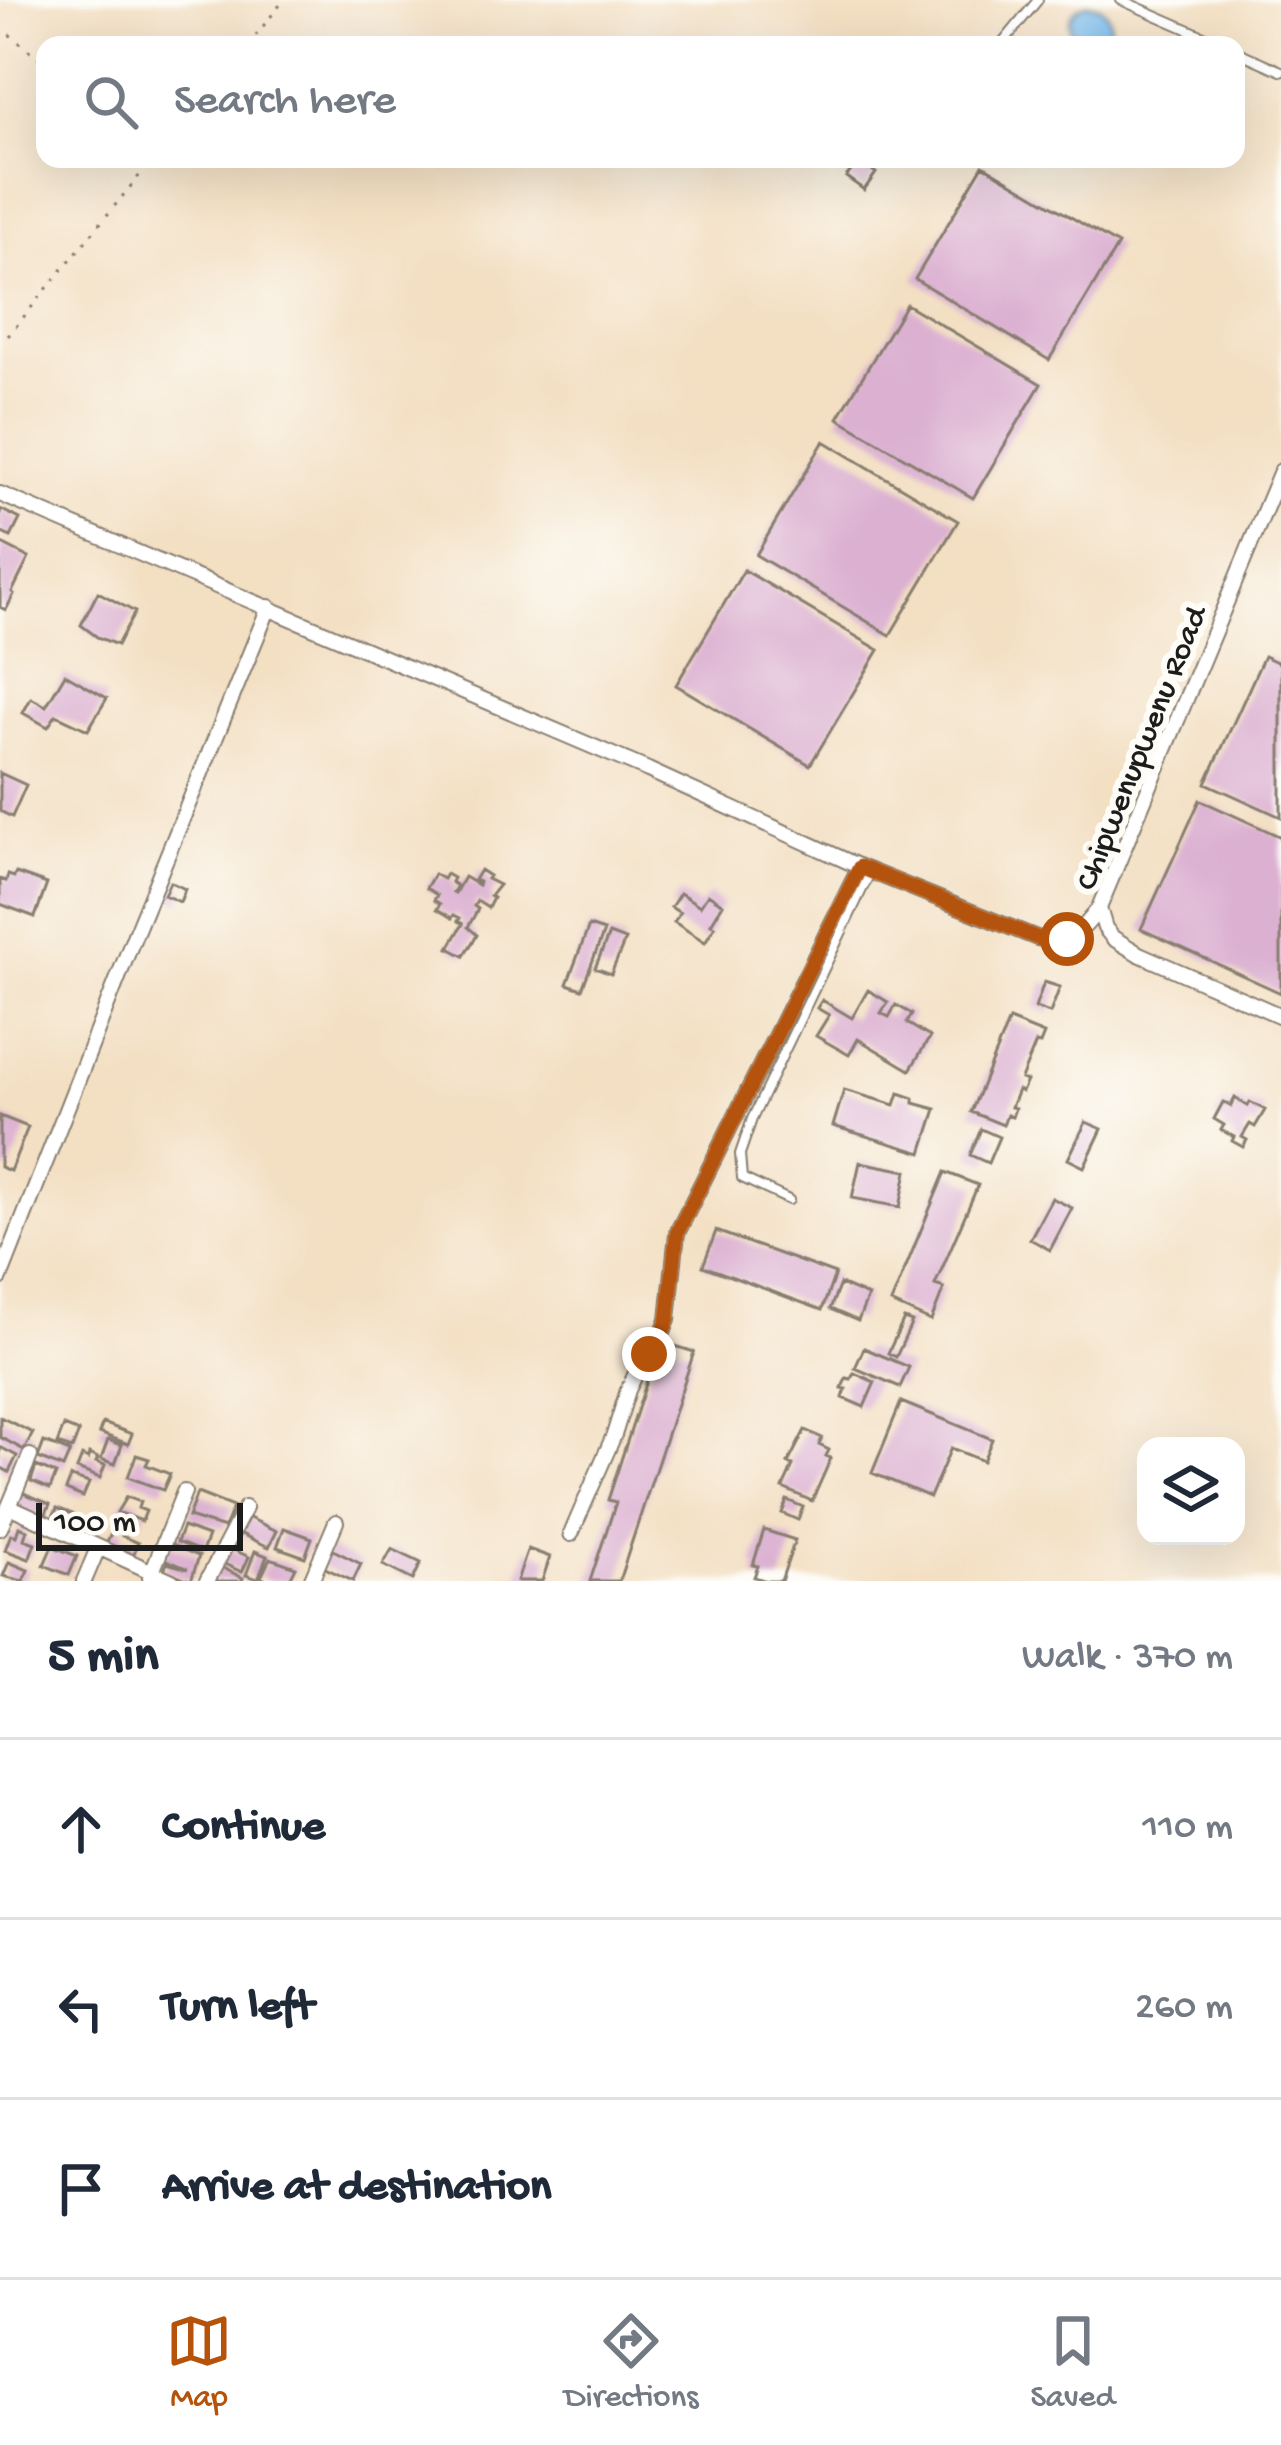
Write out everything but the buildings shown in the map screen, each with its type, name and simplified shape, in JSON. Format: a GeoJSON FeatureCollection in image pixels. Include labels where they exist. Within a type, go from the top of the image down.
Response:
{"type":"FeatureCollection","features":[{"type":"Feature","properties":{"kind":"street","name":"Chipwenupwenu Road"},"geometry":{"type":"LineString","coordinates":[[1281,471],[1099,908],[1105,928],[1139,954],[1281,1016]]}},
{"type":"Feature","properties":{"kind":"street"},"geometry":{"type":"LineString","coordinates":[[0,494],[648,770],[866,869],[1051,942],[1080,932],[1099,908]]}},
{"type":"Feature","properties":{"kind":"street"},"geometry":{"type":"LineString","coordinates":[[0,1278],[269,607]]}},
{"type":"Feature","properties":{"kind":"street"},"geometry":{"type":"LineString","coordinates":[[571,1534],[628,1390],[668,1319],[677,1233],[866,869]]}},
{"type":"Feature","properties":{"kind":"street"},"geometry":{"type":"LineString","coordinates":[[0,1528],[30,1456]]}},
{"type":"Feature","properties":{"kind":"street"},"geometry":{"type":"LineString","coordinates":[[150,1577],[184,1492]]}},
{"type":"Feature","properties":{"kind":"street"},"geometry":{"type":"LineString","coordinates":[[9,1506],[150,1577],[172,1581]]}},
{"type":"Feature","properties":{"kind":"street"},"geometry":{"type":"LineString","coordinates":[[207,1581],[245,1508]]}},
{"type":"Feature","properties":{"kind":"street"},"geometry":{"type":"LineString","coordinates":[[311,1581],[336,1522]]}},
{"type":"Feature","properties":{"kind":"street"},"geometry":{"type":"LineString","coordinates":[[84,1581],[98,1548]]}},
{"type":"Feature","properties":{"kind":"lane"},"geometry":{"type":"LineString","coordinates":[[1008,36],[1039,0]]}},
{"type":"Feature","properties":{"kind":"lane"},"geometry":{"type":"LineString","coordinates":[[1121,0],[1203,36]]}},
{"type":"Feature","properties":{"kind":"lane"},"geometry":{"type":"LineString","coordinates":[[1245,55],[1281,70]]}},
{"type":"Feature","properties":{"kind":"lane"},"geometry":{"type":"LineString","coordinates":[[789,1200],[742,1178],[740,1154],[866,869]]}},
{"type":"Feature","properties":{"kind":"path"},"geometry":{"type":"LineString","coordinates":[[255,36],[284,0]]}},
{"type":"Feature","properties":{"kind":"path"},"geometry":{"type":"LineString","coordinates":[[0,27],[36,56]]}},
{"type":"Feature","properties":{"kind":"path"},"geometry":{"type":"LineString","coordinates":[[8,336],[146,168]]}},
{"type":"Feature","properties":{"kind":"water"},"geometry":{"type":"Polygon","coordinates":[[[1082,5],[1098,5],[1109,16],[1106,36],[1071,32],[1071,16],[1082,5]]]}},
{"type":"Feature","properties":{"kind":"route"},"geometry":{"type":"LineString","coordinates":[[649,1354],[668,1319],[677,1233],[860,867],[1037,938],[1067,939]]}}]}
